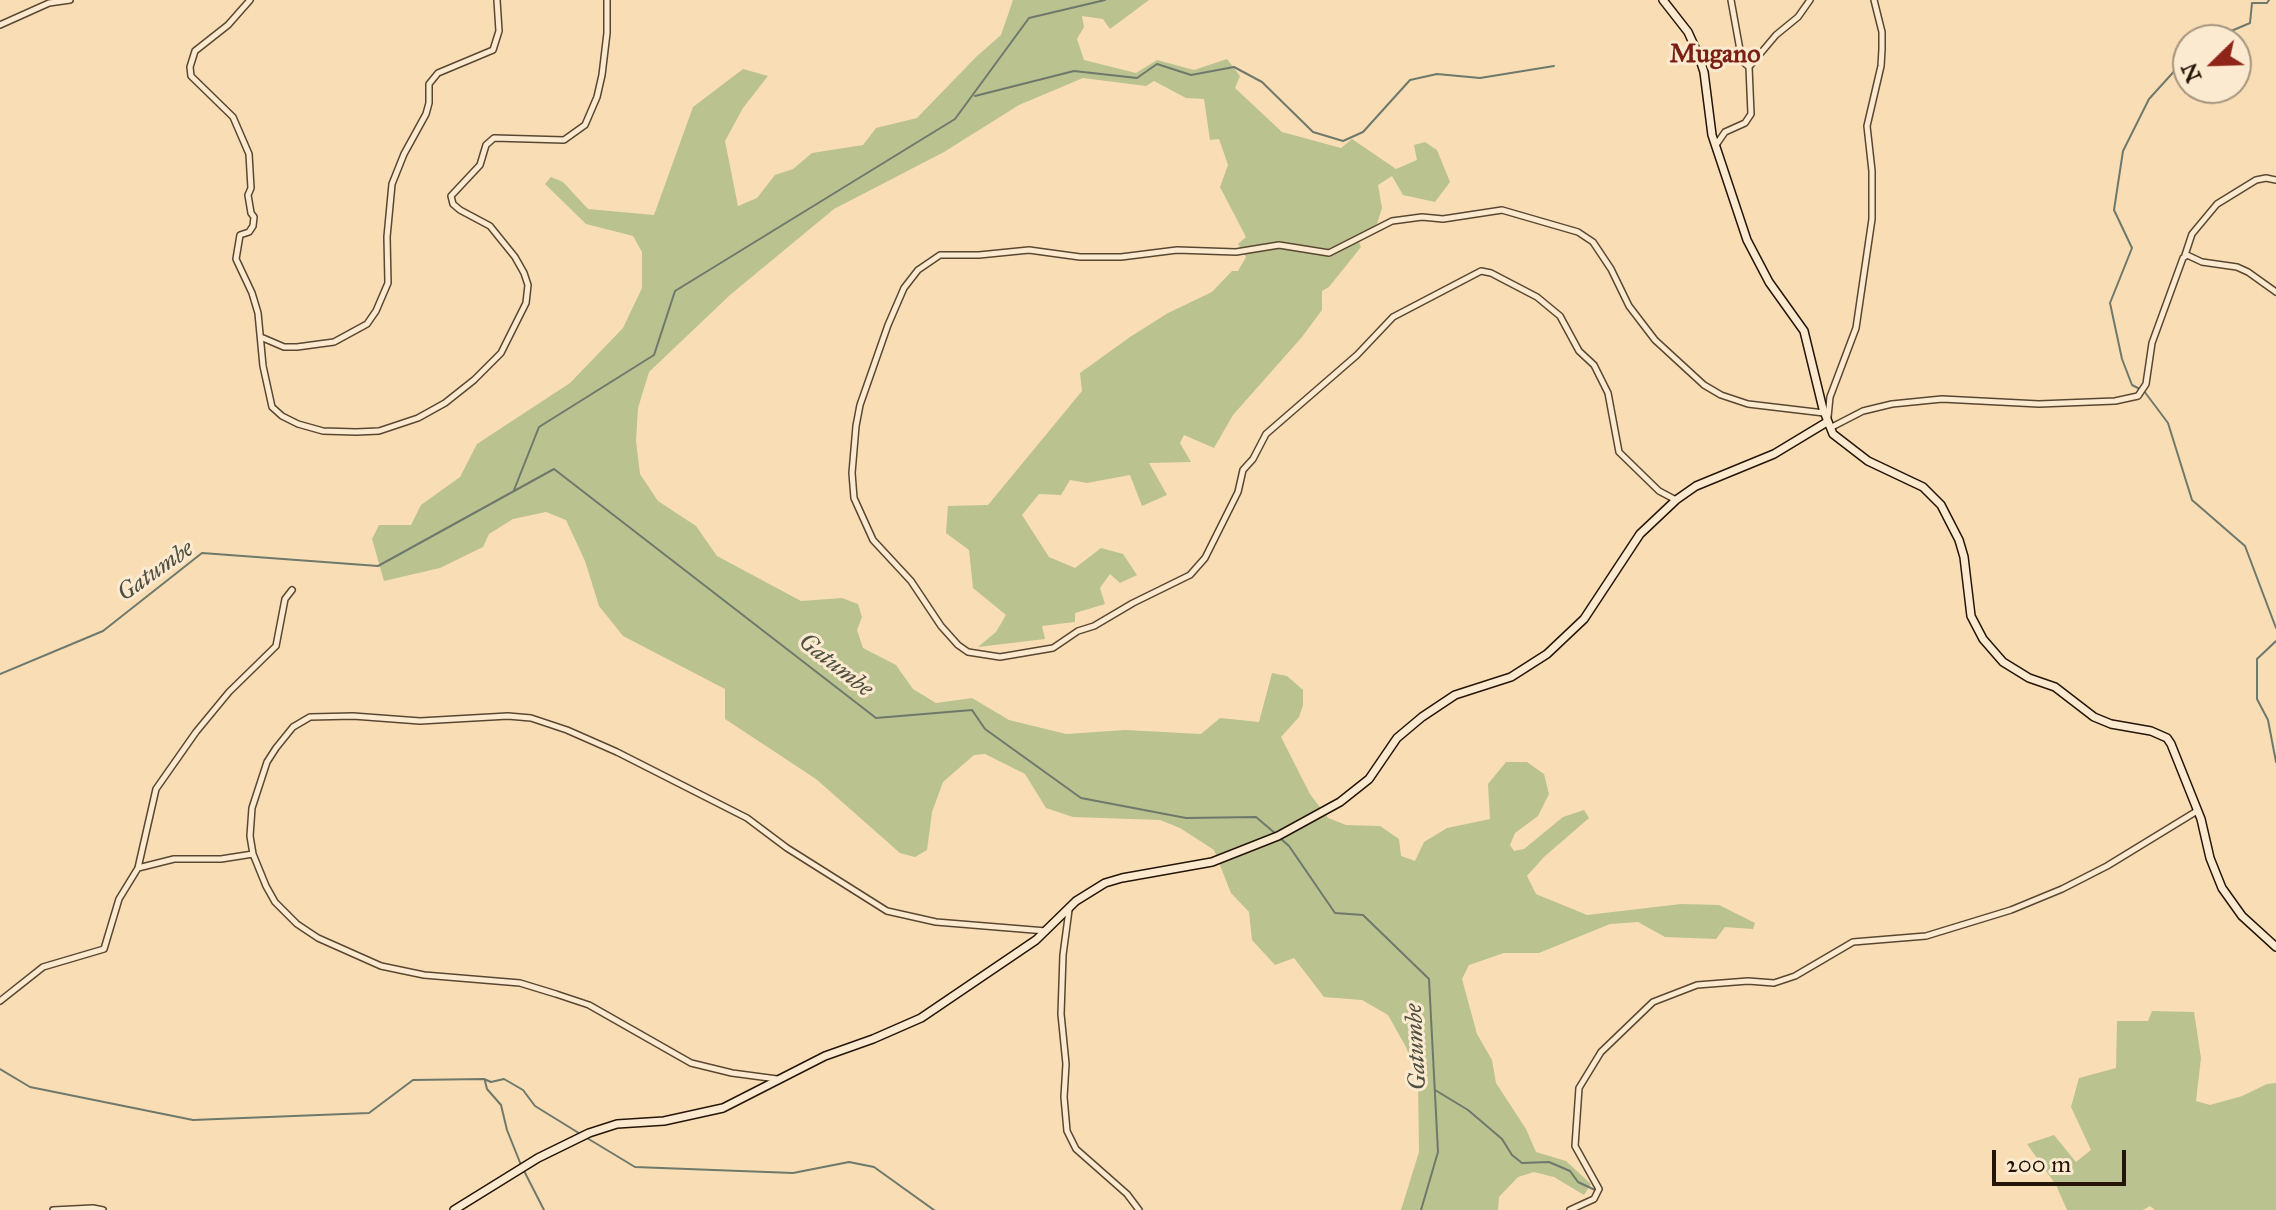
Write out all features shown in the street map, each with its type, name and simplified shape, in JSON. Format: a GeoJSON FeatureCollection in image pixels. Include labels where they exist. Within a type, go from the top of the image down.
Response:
{"type":"FeatureCollection","features":[{"type":"Feature","properties":{"kind":"main road"},"geometry":{"type":"LineString","coordinates":[[1663,0],[1688,32],[1698,54],[1704,72],[1709,124],[1715,146],[1752,251],[1769,282],[1804,331],[1824,413],[1836,438],[1868,461],[1913,481],[1932,494],[1941,505],[1964,557],[1971,616],[1991,650],[2016,672],[2055,687],[2094,717],[2167,738],[2197,811],[2212,866],[2222,888],[2242,916],[2274,944]]}},
{"type":"Feature","properties":{"kind":"main road"},"geometry":{"type":"LineString","coordinates":[[454,1210],[538,1158],[589,1133],[617,1124],[664,1121],[723,1108],[825,1056],[921,1018],[1047,931],[1084,895],[1105,883],[1212,862],[1278,836],[1347,797],[1369,779],[1403,731],[1422,717],[1455,695],[1511,677],[1547,654],[1584,619],[1640,534],[1676,500],[1696,486],[1774,454],[1829,425]]}},
{"type":"Feature","properties":{"kind":"street"},"geometry":{"type":"LineString","coordinates":[[0,25],[49,3],[70,0]]}},
{"type":"Feature","properties":{"kind":"street"},"geometry":{"type":"LineString","coordinates":[[250,0],[228,25],[195,51],[190,71],[191,76],[233,117],[249,154],[251,188],[248,195],[254,217],[249,232],[240,235],[236,259],[252,293],[263,338],[263,366],[272,407],[298,424],[323,431],[379,431],[418,418],[445,403],[501,353],[526,303],[528,285],[515,257],[497,233],[460,210],[453,204],[451,196],[480,165],[486,145],[494,138],[564,140],[585,125],[602,75],[607,0]]}},
{"type":"Feature","properties":{"kind":"street"},"geometry":{"type":"LineString","coordinates":[[263,338],[284,347],[297,347],[334,342],[367,324],[388,283],[387,237],[392,184],[426,114],[429,84],[438,73],[493,50],[499,31],[497,0]]}},
{"type":"Feature","properties":{"kind":"street"},"geometry":{"type":"LineString","coordinates":[[1731,0],[1742,61],[1749,67]]}},
{"type":"Feature","properties":{"kind":"street"},"geometry":{"type":"LineString","coordinates":[[1715,146],[1725,132],[1745,123],[1751,114],[1749,67],[1776,35],[1798,17],[1810,0]]}},
{"type":"Feature","properties":{"kind":"street"},"geometry":{"type":"LineString","coordinates":[[1874,0],[1882,32],[1882,49],[1867,126],[1872,171],[1872,219],[1856,328],[1830,397],[1829,425],[1863,411],[1892,404],[1942,399],[2005,404],[2129,399],[2146,384],[2152,343],[2192,234],[2217,204],[2256,180],[2276,180]]}},
{"type":"Feature","properties":{"kind":"street"},"geometry":{"type":"LineString","coordinates":[[1676,500],[1659,491],[1619,452],[1608,393],[1594,365],[1579,351],[1560,316],[1537,297],[1481,271],[1393,317],[1357,355],[1266,434],[1253,459],[1243,470],[1238,492],[1205,558],[1190,575],[1094,626],[1078,631],[1053,648],[1000,657],[968,652],[958,645],[941,626],[911,581],[873,540],[854,498],[852,473],[860,405],[888,325],[904,288],[932,258],[945,254],[979,255],[1029,250],[1080,257],[1121,257],[1177,250],[1247,252],[1279,245],[1329,253],[1392,221],[1422,217],[1443,219],[1502,210],[1578,232],[1593,242],[1611,269],[1629,306],[1655,340],[1704,385],[1721,395],[1748,404],[1824,413]]}},
{"type":"Feature","properties":{"kind":"street"},"geometry":{"type":"LineString","coordinates":[[2185,256],[2237,267],[2276,292]]}},
{"type":"Feature","properties":{"kind":"street"},"geometry":{"type":"LineString","coordinates":[[0,1001],[43,967],[104,949],[119,899],[138,868],[156,789],[204,722],[276,646],[285,599],[292,590]]}},
{"type":"Feature","properties":{"kind":"street"},"geometry":{"type":"LineString","coordinates":[[777,1079],[691,1063],[589,1005],[556,994],[520,983],[424,975],[381,966],[318,938],[285,913],[266,886],[253,854],[250,836],[252,808],[267,762],[286,734],[305,718],[353,716],[420,721],[520,717],[548,722],[747,818],[787,848],[887,911],[936,922],[1047,931]]}},
{"type":"Feature","properties":{"kind":"street"},"geometry":{"type":"LineString","coordinates":[[1570,1210],[1594,1199],[1599,1189],[1575,1146],[1579,1088],[1601,1052],[1653,1002],[1697,985],[1748,981],[1774,983],[1795,976],[1853,942],[1926,936],[2011,910],[2107,866],[2197,811]]}},
{"type":"Feature","properties":{"kind":"street"},"geometry":{"type":"LineString","coordinates":[[138,868],[174,859],[221,859],[253,854]]}},
{"type":"Feature","properties":{"kind":"street"},"geometry":{"type":"LineString","coordinates":[[1069,909],[1063,955],[1061,1014],[1066,1064],[1064,1097],[1067,1131],[1076,1149],[1127,1194],[1139,1210]]}},
{"type":"Feature","properties":{"kind":"street"},"geometry":{"type":"LineString","coordinates":[[53,1210],[103,1210]]}},
{"type":"Feature","properties":{"kind":"green space"},"geometry":{"type":"Polygon","coordinates":[[[1013,0],[1149,0],[1110,29],[1103,19],[1082,16],[1084,27],[1077,39],[1084,60],[1136,73],[1157,60],[1194,70],[1227,59],[1240,76],[1235,88],[1282,132],[1341,148],[1352,139],[1396,169],[1417,160],[1414,145],[1425,142],[1437,150],[1450,182],[1435,202],[1403,195],[1392,176],[1378,185],[1382,208],[1377,224],[1358,239],[1361,247],[1329,287],[1322,291],[1322,310],[1233,415],[1214,448],[1184,435],[1180,443],[1191,462],[1149,463],[1167,495],[1142,506],[1130,475],[1087,483],[1070,480],[1061,495],[1039,494],[1022,515],[1049,557],[1075,568],[1101,548],[1123,554],[1137,575],[1120,583],[1110,574],[1100,588],[1105,604],[1075,613],[1075,622],[1042,626],[1045,639],[978,647],[996,632],[1006,615],[973,588],[969,550],[946,533],[948,506],[988,505],[1082,391],[1080,373],[1168,313],[1212,292],[1232,271],[1238,271],[1246,257],[1238,244],[1246,237],[1220,187],[1228,165],[1219,139],[1210,140],[1204,99],[1186,98],[1154,81],[1146,86],[1083,78],[1019,105],[944,152],[834,209],[730,295],[649,372],[638,408],[636,441],[640,474],[658,501],[696,526],[717,556],[801,601],[842,598],[858,604],[862,617],[857,630],[863,648],[896,665],[913,689],[936,703],[972,698],[1009,720],[1066,734],[1125,730],[1201,734],[1220,718],[1259,722],[1272,673],[1287,676],[1303,690],[1303,705],[1299,717],[1281,737],[1310,794],[1328,818],[1346,825],[1380,826],[1399,839],[1401,856],[1415,861],[1424,842],[1447,828],[1490,819],[1488,784],[1506,762],[1527,762],[1544,774],[1549,794],[1538,816],[1515,833],[1510,845],[1514,851],[1524,849],[1563,817],[1584,810],[1589,818],[1527,876],[1536,894],[1587,915],[1681,904],[1719,905],[1755,923],[1753,929],[1725,927],[1716,939],[1665,937],[1638,922],[1610,924],[1539,953],[1504,953],[1469,965],[1462,979],[1477,1034],[1492,1060],[1496,1083],[1526,1129],[1536,1152],[1566,1161],[1591,1184],[1584,1195],[1554,1177],[1534,1172],[1518,1177],[1499,1197],[1498,1210],[1401,1210],[1419,1152],[1418,1079],[1406,1047],[1388,1015],[1362,1000],[1324,997],[1294,958],[1275,965],[1252,940],[1249,912],[1231,893],[1214,850],[1180,828],[1160,820],[1073,817],[1046,808],[1025,774],[985,754],[974,755],[943,782],[932,812],[927,850],[915,857],[900,853],[816,779],[725,719],[725,689],[623,636],[599,606],[585,561],[566,520],[546,512],[513,519],[489,534],[483,547],[440,568],[384,581],[372,539],[379,525],[411,525],[421,505],[460,477],[477,444],[570,383],[623,328],[642,288],[642,252],[633,236],[586,224],[545,184],[551,177],[563,182],[588,209],[654,215],[693,107],[743,69],[768,76],[743,108],[725,141],[738,206],[757,198],[775,175],[793,169],[812,153],[863,145],[876,128],[917,118],[1001,35],[1013,0]]]}},
{"type":"Feature","properties":{"kind":"green space"},"geometry":{"type":"Polygon","coordinates":[[[2152,1011],[2194,1012],[2201,1058],[2196,1101],[2210,1105],[2276,1083],[2276,1210],[2155,1210],[2150,1206],[2143,1210],[2067,1210],[2056,1185],[2027,1144],[2054,1135],[2076,1162],[2091,1150],[2071,1107],[2079,1078],[2116,1068],[2117,1021],[2148,1021],[2152,1011]]]}},
{"type":"Feature","properties":{"kind":"waterway"},"geometry":{"type":"LineString","coordinates":[[514,490],[539,427],[654,355],[675,291],[955,119],[1029,18],[1105,0]]}},
{"type":"Feature","properties":{"kind":"waterway"},"geometry":{"type":"LineString","coordinates":[[2248,24],[2252,3],[2267,3],[2269,0]]}},
{"type":"Feature","properties":{"kind":"waterway"},"geometry":{"type":"LineString","coordinates":[[975,96],[1074,71],[1137,78],[1157,64],[1191,75],[1234,67],[1262,82],[1313,132],[1343,141],[1363,132],[1410,80],[1437,74],[1480,78],[1554,66]]}},
{"type":"Feature","properties":{"kind":"waterway"},"geometry":{"type":"LineString","coordinates":[[2172,74],[2149,99],[2123,151],[2114,210],[2132,248],[2110,303],[2122,359],[2132,385],[2144,391],[2168,423],[2192,500],[2245,546],[2276,628]]}},
{"type":"Feature","properties":{"kind":"waterway","name":"Gatumbe"},"geometry":{"type":"LineString","coordinates":[[0,674],[103,631],[202,553],[378,566],[554,469],[876,718],[972,710],[985,729],[1081,798],[1186,818],[1256,817],[1276,834]]}},
{"type":"Feature","properties":{"kind":"waterway"},"geometry":{"type":"LineString","coordinates":[[2276,641],[2257,659],[2257,699],[2268,720],[2276,762]]}},
{"type":"Feature","properties":{"kind":"waterway","name":"Gatumbe"},"geometry":{"type":"LineString","coordinates":[[1280,838],[1289,846],[1335,913],[1363,915],[1429,979],[1438,1152],[1421,1210]]}},
{"type":"Feature","properties":{"kind":"waterway"},"geometry":{"type":"LineString","coordinates":[[0,1069],[30,1087],[193,1120],[369,1113],[413,1080],[484,1079],[491,1082],[504,1079],[523,1090],[535,1106],[582,1135]]}},
{"type":"Feature","properties":{"kind":"waterway"},"geometry":{"type":"LineString","coordinates":[[485,1081],[487,1089],[501,1105],[521,1165],[544,1210]]}},
{"type":"Feature","properties":{"kind":"waterway"},"geometry":{"type":"LineString","coordinates":[[1435,1090],[1468,1110],[1502,1139],[1512,1155],[1522,1163],[1549,1162],[1570,1171],[1578,1182],[1595,1190]]}},
{"type":"Feature","properties":{"kind":"waterway"},"geometry":{"type":"LineString","coordinates":[[587,1138],[635,1167],[793,1173],[849,1162],[874,1167],[934,1210]]}},
{"type":"Feature","properties":{"kind":"district","name":"Mugano"},"geometry":{"type":"Point","coordinates":[1715,56]}}]}
